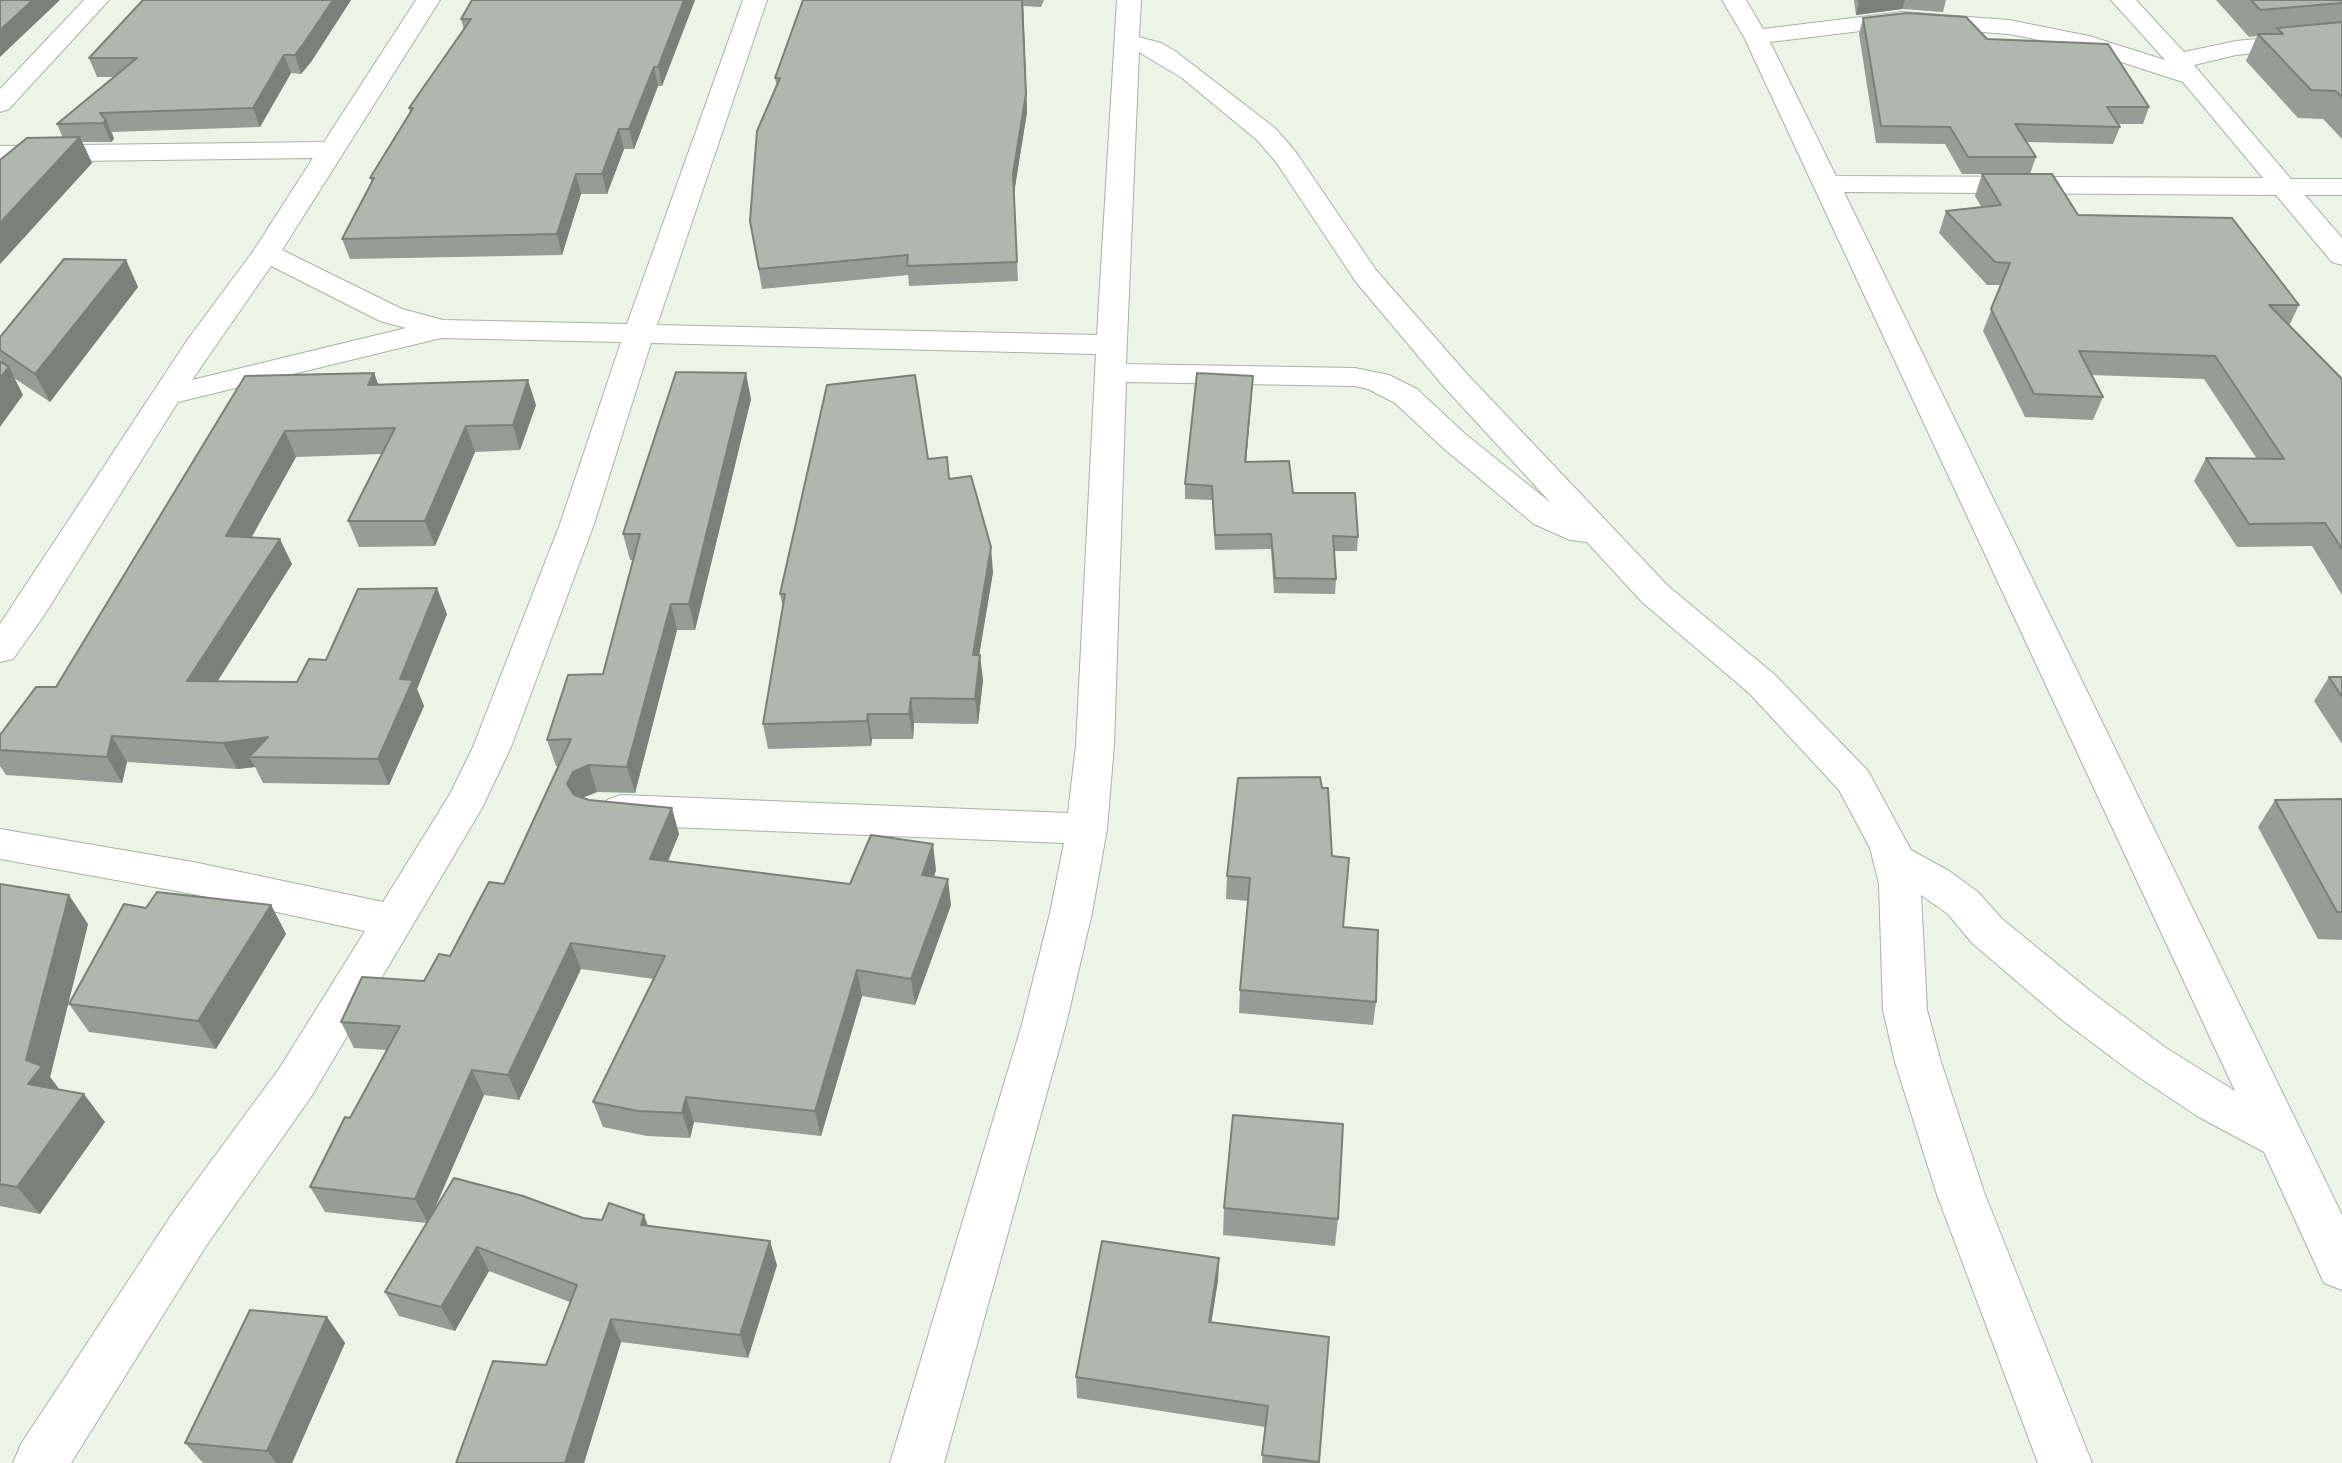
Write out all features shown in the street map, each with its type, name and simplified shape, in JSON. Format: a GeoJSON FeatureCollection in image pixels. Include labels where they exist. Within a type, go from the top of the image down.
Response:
{"type":"FeatureCollection","features":[{"type":"Feature","properties":{"kind":"street"},"geometry":{"type":"LineString","coordinates":[[0,103],[97,0]]}},
{"type":"Feature","properties":{"kind":"street"},"geometry":{"type":"LineString","coordinates":[[0,650],[30,609],[203,339],[266,253],[428,0]]}},
{"type":"Feature","properties":{"kind":"street"},"geometry":{"type":"LineString","coordinates":[[40,1463],[189,1230],[295,1083],[468,798],[492,747],[577,524],[639,333],[755,0]]}},
{"type":"Feature","properties":{"kind":"street"},"geometry":{"type":"LineString","coordinates":[[917,1463],[1044,1024],[1071,913],[1087,829],[1095,745],[1129,0]]}},
{"type":"Feature","properties":{"kind":"street"},"geometry":{"type":"LineString","coordinates":[[1734,0],[1756,37],[2342,1267]]}},
{"type":"Feature","properties":{"kind":"street"},"geometry":{"type":"LineString","coordinates":[[2123,0],[2342,256]]}},
{"type":"Feature","properties":{"kind":"street"},"geometry":{"type":"LineString","coordinates":[[1756,37],[1902,19],[2009,27],[2080,41],[2184,69],[2236,48],[2342,38]]}},
{"type":"Feature","properties":{"kind":"street"},"geometry":{"type":"LineString","coordinates":[[1127,41],[1152,48],[1191,72],[1266,134],[1286,157],[1366,276],[1455,381],[1655,594],[1762,684],[1854,781],[1891,848],[1900,884],[1905,1010],[1918,1062],[1965,1205],[2065,1463]]}},
{"type":"Feature","properties":{"kind":"street"},"geometry":{"type":"LineString","coordinates":[[0,154],[331,150]]}},
{"type":"Feature","properties":{"kind":"street"},"geometry":{"type":"LineString","coordinates":[[1826,184],[2342,187]]}},
{"type":"Feature","properties":{"kind":"street"},"geometry":{"type":"LineString","coordinates":[[266,253],[391,315],[442,329],[639,333],[1112,359],[1284,374],[1355,377],[1378,382],[1406,396],[1453,440],[1546,516],[1567,527],[1600,538]]}},
{"type":"Feature","properties":{"kind":"street"},"geometry":{"type":"LineString","coordinates":[[166,396],[442,329]]}},
{"type":"Feature","properties":{"kind":"street"},"geometry":{"type":"LineString","coordinates":[[598,809],[1087,829]]}},
{"type":"Feature","properties":{"kind":"street"},"geometry":{"type":"LineString","coordinates":[[0,844],[193,878],[393,921]]}},
{"type":"Feature","properties":{"kind":"street"},"geometry":{"type":"LineString","coordinates":[[1894,860],[1934,882],[1963,903],[1987,931],[2078,1007],[2150,1061],[2213,1102],[2282,1139]]}},
{"type":"Feature","properties":{"kind":"building"},"geometry":{"type":"Polygon","coordinates":[[[0,0],[33,0],[0,30],[0,0]]]}},
{"type":"Feature","properties":{"kind":"building"},"geometry":{"type":"Polygon","coordinates":[[[143,0],[333,0],[295,55],[284,55],[253,108],[100,113],[106,120],[103,123],[57,124],[137,58],[89,58],[143,0]]]}},
{"type":"Feature","properties":{"kind":"building"},"geometry":{"type":"Polygon","coordinates":[[[472,0],[684,0],[658,67],[654,67],[629,129],[619,129],[602,174],[576,174],[557,234],[342,239],[374,178],[370,178],[413,108],[409,108],[471,19],[461,19],[472,0]]]}},
{"type":"Feature","properties":{"kind":"building"},"geometry":{"type":"Polygon","coordinates":[[[803,0],[1022,0],[1026,94],[1013,174],[1017,262],[907,266],[908,255],[759,269],[750,221],[757,131],[780,78],[775,78],[803,0]]]}},
{"type":"Feature","properties":{"kind":"building"},"geometry":{"type":"Polygon","coordinates":[[[2251,0],[2342,0],[2342,3],[2260,10],[2251,0]]]}},
{"type":"Feature","properties":{"kind":"building"},"geometry":{"type":"Polygon","coordinates":[[[1907,13],[1966,17],[1987,39],[2108,44],[2149,107],[2107,107],[2120,127],[2015,124],[2036,157],[1968,157],[1950,127],[1881,126],[1863,18],[1907,13]]]}},
{"type":"Feature","properties":{"kind":"building"},"geometry":{"type":"Polygon","coordinates":[[[2342,22],[2342,97],[2336,91],[2311,90],[2258,34],[2283,34],[2277,28],[2342,22]]]}},
{"type":"Feature","properties":{"kind":"building"},"geometry":{"type":"Polygon","coordinates":[[[80,137],[0,223],[0,160],[27,138],[80,137]]]}},
{"type":"Feature","properties":{"kind":"building"},"geometry":{"type":"Polygon","coordinates":[[[1982,174],[2052,174],[2078,215],[2232,218],[2299,305],[2269,305],[2342,379],[2342,549],[2325,523],[2249,524],[2206,458],[2284,459],[2215,356],[2079,351],[2103,397],[2034,394],[1991,309],[2010,263],[1995,262],[1946,211],[2001,205],[1982,174]]]}},
{"type":"Feature","properties":{"kind":"building"},"geometry":{"type":"Polygon","coordinates":[[[64,259],[126,260],[35,374],[0,350],[0,337],[64,259]]]}},
{"type":"Feature","properties":{"kind":"building"},"geometry":{"type":"Polygon","coordinates":[[[0,361],[9,367],[0,378],[0,361]]]}},
{"type":"Feature","properties":{"kind":"building"},"geometry":{"type":"Polygon","coordinates":[[[676,372],[746,373],[689,604],[671,604],[627,767],[589,765],[573,772],[567,784],[574,795],[589,800],[672,808],[650,859],[850,884],[871,835],[933,844],[922,875],[948,879],[911,979],[857,970],[815,1111],[686,1097],[682,1113],[638,1111],[593,1102],[665,956],[571,943],[508,1075],[472,1070],[415,1199],[310,1187],[345,1117],[350,1118],[400,1026],[341,1022],[362,977],[424,981],[439,954],[450,956],[489,882],[504,884],[571,739],[547,740],[568,675],[603,674],[640,534],[623,534],[676,372]]]}},
{"type":"Feature","properties":{"kind":"building"},"geometry":{"type":"Polygon","coordinates":[[[374,373],[368,385],[528,380],[513,425],[466,426],[425,521],[348,521],[395,428],[285,431],[226,536],[280,539],[187,681],[297,682],[309,659],[326,660],[358,589],[437,588],[400,679],[413,680],[378,759],[249,757],[268,737],[223,743],[112,736],[107,757],[0,750],[0,735],[36,687],[56,687],[245,376],[374,373]]]}},
{"type":"Feature","properties":{"kind":"building"},"geometry":{"type":"Polygon","coordinates":[[[1197,373],[1253,376],[1245,462],[1289,461],[1293,493],[1355,493],[1358,537],[1333,536],[1336,579],[1275,578],[1271,534],[1215,535],[1212,486],[1185,484],[1197,373]]]}},
{"type":"Feature","properties":{"kind":"building"},"geometry":{"type":"Polygon","coordinates":[[[915,375],[928,459],[947,457],[949,479],[971,476],[991,547],[973,655],[980,655],[975,699],[911,698],[909,714],[868,714],[867,721],[763,724],[785,594],[780,594],[827,385],[915,375]]]}},
{"type":"Feature","properties":{"kind":"building"},"geometry":{"type":"Polygon","coordinates":[[[2329,677],[2342,677],[2342,697],[2329,677]]]}},
{"type":"Feature","properties":{"kind":"building"},"geometry":{"type":"Polygon","coordinates":[[[1320,777],[1322,788],[1328,788],[1332,856],[1349,858],[1343,927],[1378,930],[1376,1002],[1240,990],[1250,878],[1227,876],[1238,778],[1320,777]]]}},
{"type":"Feature","properties":{"kind":"building"},"geometry":{"type":"Polygon","coordinates":[[[2342,799],[2342,912],[2337,912],[2275,800],[2342,799]]]}},
{"type":"Feature","properties":{"kind":"building"},"geometry":{"type":"Polygon","coordinates":[[[0,884],[69,895],[26,1060],[42,1066],[28,1084],[84,1094],[17,1187],[0,1184],[0,884]]]}},
{"type":"Feature","properties":{"kind":"building"},"geometry":{"type":"Polygon","coordinates":[[[157,892],[271,905],[198,1021],[69,1004],[124,904],[146,908],[157,892]]]}},
{"type":"Feature","properties":{"kind":"building"},"geometry":{"type":"Polygon","coordinates":[[[1233,1115],[1343,1124],[1338,1219],[1224,1208],[1233,1115]]]}},
{"type":"Feature","properties":{"kind":"building"},"geometry":{"type":"Polygon","coordinates":[[[454,1178],[523,1196],[583,1218],[602,1220],[609,1203],[644,1215],[641,1225],[770,1241],[740,1335],[611,1319],[565,1463],[456,1463],[493,1361],[546,1365],[577,1285],[477,1247],[441,1307],[385,1292],[454,1178]]]}},
{"type":"Feature","properties":{"kind":"building"},"geometry":{"type":"Polygon","coordinates":[[[1102,1241],[1219,1258],[1209,1322],[1329,1337],[1319,1462],[1262,1455],[1268,1406],[1076,1377],[1102,1241]]]}},
{"type":"Feature","properties":{"kind":"building"},"geometry":{"type":"Polygon","coordinates":[[[250,1310],[327,1317],[267,1451],[185,1443],[250,1310]]]}}]}
